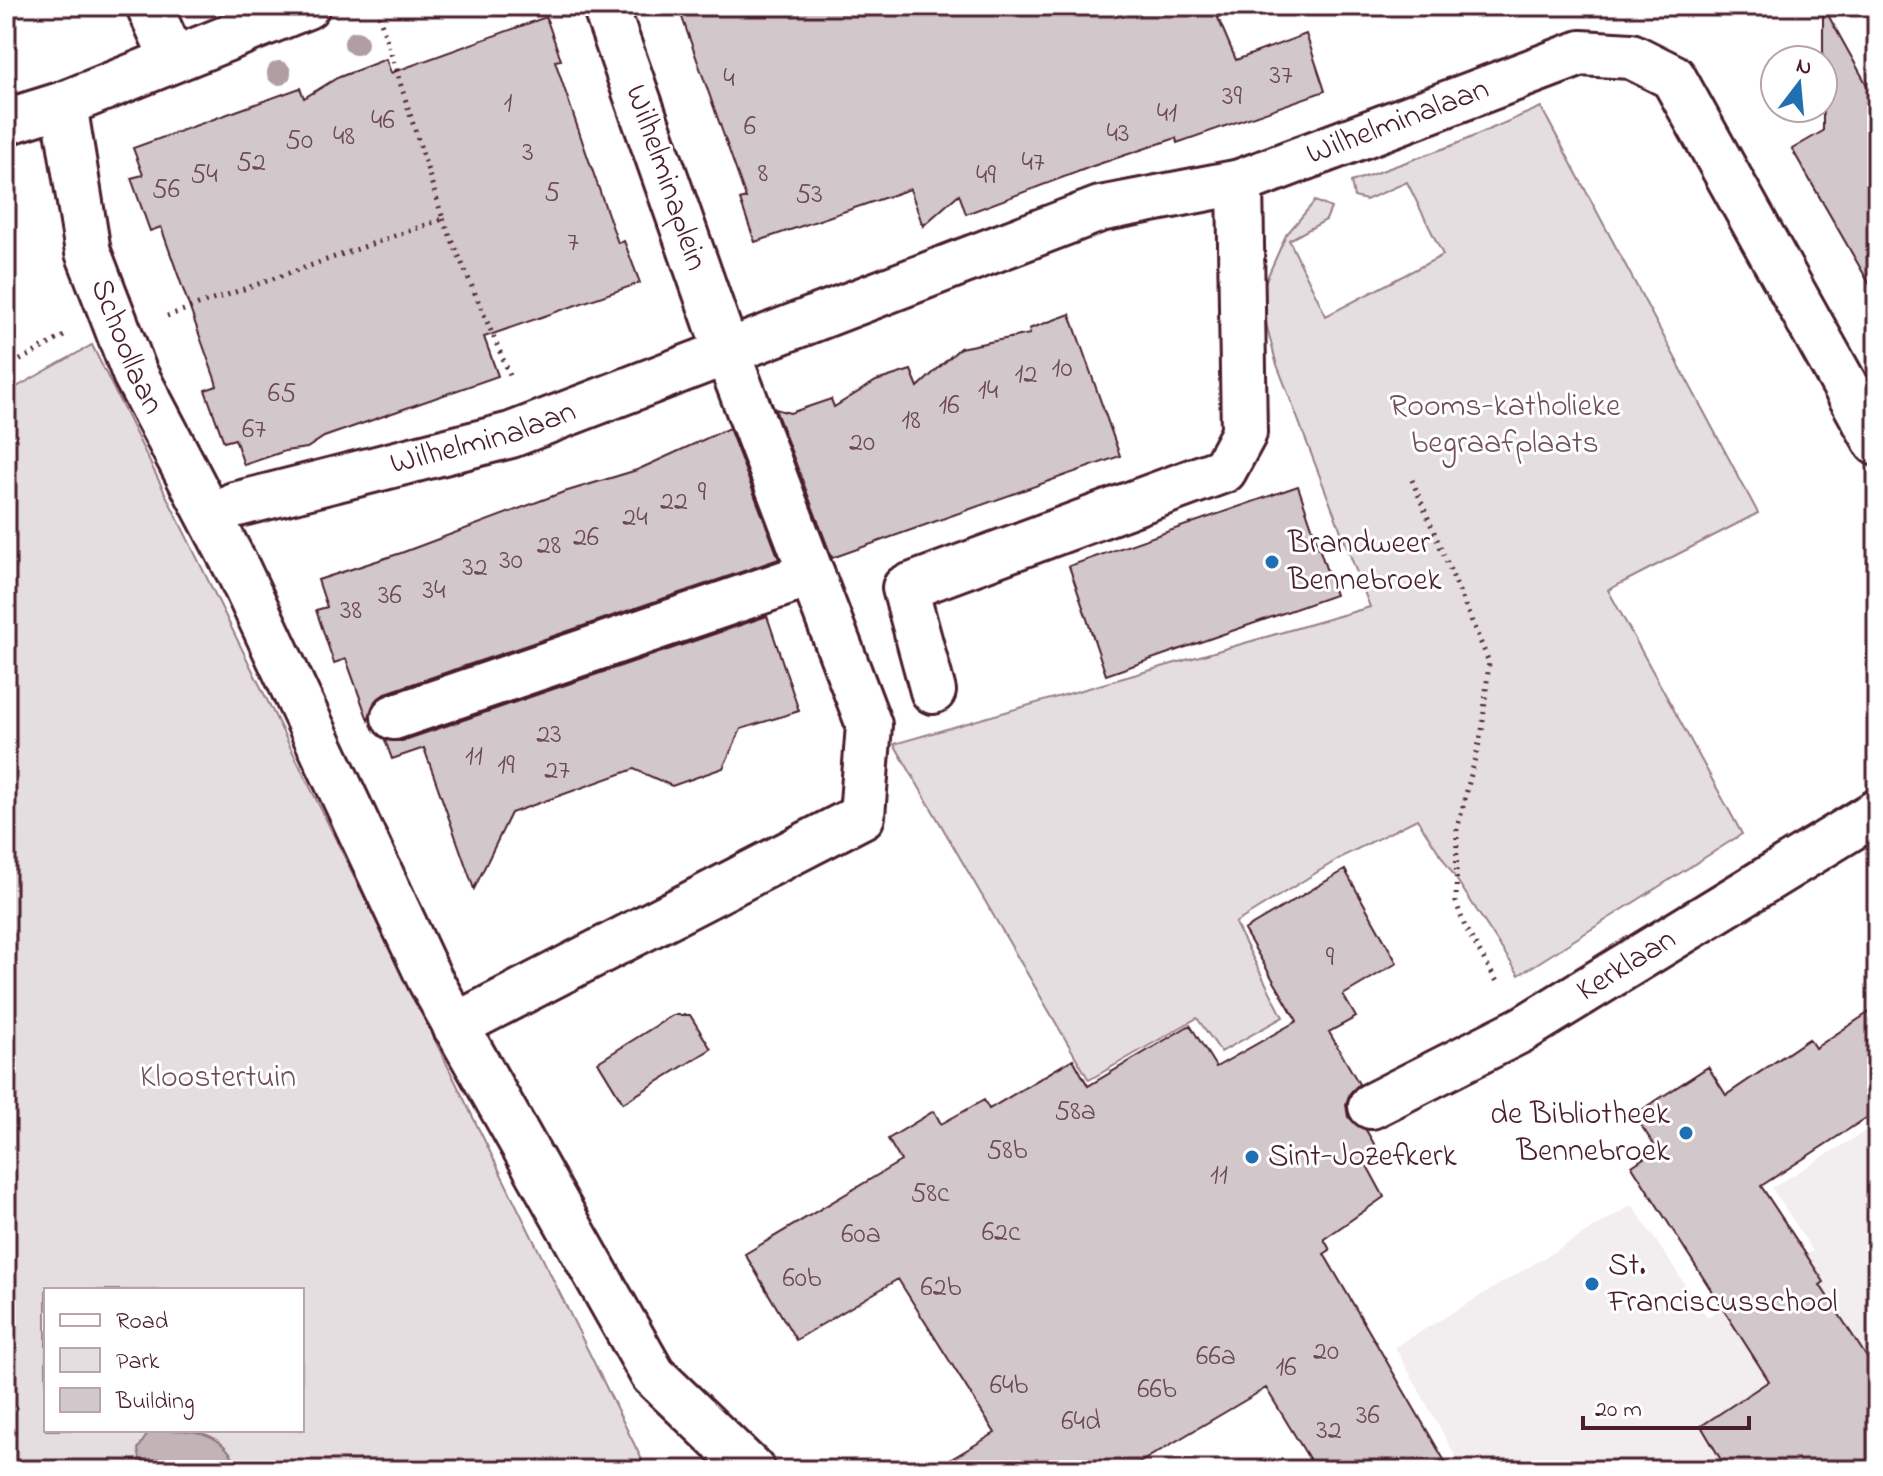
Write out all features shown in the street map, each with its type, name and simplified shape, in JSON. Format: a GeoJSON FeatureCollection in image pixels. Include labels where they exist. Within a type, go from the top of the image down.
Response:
{"type":"FeatureCollection","features":[{"type":"Feature","properties":{"kind":"street"},"geometry":{"type":"LineString","coordinates":[[149,6],[173,59]]}},
{"type":"Feature","properties":{"kind":"street"},"geometry":{"type":"LineString","coordinates":[[6,122],[64,104],[307,6]]}},
{"type":"Feature","properties":{"kind":"street","name":"Wilhelminaplein"},"geometry":{"type":"LineString","coordinates":[[605,6],[726,350]]}},
{"type":"Feature","properties":{"kind":"street","name":"Wilhelminalaan"},"geometry":{"type":"LineString","coordinates":[[234,505],[521,431],[1100,209],[1240,182],[1581,53],[1631,56],[1673,77],[1877,443]]}},
{"type":"Feature","properties":{"kind":"street","name":"Schoollaan"},"geometry":{"type":"LineString","coordinates":[[64,104],[88,252],[135,374],[239,572],[430,980],[653,1375],[752,1470]]}},
{"type":"Feature","properties":{"kind":"street"},"geometry":{"type":"LineString","coordinates":[[933,691],[905,588],[1224,470],[1244,433],[1240,182]]}},
{"type":"Feature","properties":{"kind":"street"},"geometry":{"type":"LineString","coordinates":[[455,1026],[862,816],[869,725],[726,350]]}},
{"type":"Feature","properties":{"kind":"street"},"geometry":{"type":"LineString","coordinates":[[394,717],[812,574]]}},
{"type":"Feature","properties":{"kind":"street","name":"Kerklaan"},"geometry":{"type":"LineString","coordinates":[[1371,1106],[1523,1029],[1877,812]]}},
{"type":"Feature","properties":{"kind":"path"},"geometry":{"type":"LineString","coordinates":[[376,6],[443,219],[521,431]]}},
{"type":"Feature","properties":{"kind":"path"},"geometry":{"type":"LineString","coordinates":[[158,303],[163,318],[443,219]]}},
{"type":"Feature","properties":{"kind":"path"},"geometry":{"type":"LineString","coordinates":[[1412,480],[1489,662],[1482,731],[1457,830],[1456,902],[1465,927],[1523,1029]]}},
{"type":"Feature","properties":{"kind":"shaded area","name":"St. Franciscusschool"},"geometry":{"type":"Polygon","coordinates":[[[1877,1124],[1877,1470],[1463,1470],[1395,1347],[1632,1205],[1707,1317],[1813,1251],[1772,1188],[1877,1124]]]}},
{"type":"Feature","properties":{"kind":"shaded area"},"geometry":{"type":"Polygon","coordinates":[[[149,1432],[196,1432],[214,1438],[224,1446],[240,1470],[142,1470],[138,1449],[149,1432]]]}},
{"type":"Feature","properties":{"kind":"green space","name":"Rooms-katholieke begraafplaats"},"geometry":{"type":"Polygon","coordinates":[[[1541,107],[1758,513],[1608,590],[1742,834],[1519,975],[1417,819],[1345,855],[1235,923],[1283,1017],[1221,1052],[1197,1018],[1089,1080],[894,744],[1370,607],[1276,362],[1259,296],[1286,235],[1315,201],[1331,208],[1326,220],[1289,240],[1326,316],[1443,255],[1407,182],[1366,200],[1354,197],[1351,182],[1456,144],[1541,107]]]}},
{"type":"Feature","properties":{"kind":"green space","name":"Kloostertuin"},"geometry":{"type":"Polygon","coordinates":[[[92,345],[647,1470],[6,1470],[6,393],[92,345]]]}},
{"type":"Feature","properties":{"kind":"building"},"geometry":{"type":"Polygon","coordinates":[[[678,6],[1213,6],[1236,60],[1306,34],[1325,91],[1177,143],[1176,138],[1093,166],[966,214],[959,194],[923,226],[910,189],[755,242],[740,200],[746,198],[678,6]]]}},
{"type":"Feature","properties":{"kind":"building"},"geometry":{"type":"Polygon","coordinates":[[[1823,6],[1877,103],[1877,297],[1792,149],[1823,131],[1823,124],[1839,124],[1839,44],[1823,44],[1823,6]]]}},
{"type":"Feature","properties":{"kind":"building"},"geometry":{"type":"Polygon","coordinates":[[[546,17],[561,60],[555,61],[618,243],[624,241],[640,283],[484,337],[498,376],[324,437],[307,448],[285,451],[244,465],[235,439],[224,442],[205,390],[217,386],[215,379],[161,227],[150,231],[131,178],[143,175],[133,148],[300,88],[304,98],[337,78],[386,59],[391,73],[546,17]]]}},
{"type":"Feature","properties":{"kind":"building"},"geometry":{"type":"Polygon","coordinates":[[[1070,314],[1120,456],[832,558],[775,409],[790,413],[831,399],[834,407],[876,381],[911,370],[918,387],[960,348],[1030,334],[1029,329],[1070,314]]]}},
{"type":"Feature","properties":{"kind":"building"},"geometry":{"type":"Polygon","coordinates":[[[729,428],[779,559],[386,693],[375,701],[368,720],[346,659],[334,663],[316,610],[327,607],[318,580],[401,553],[561,493],[637,470],[729,428]]]}},
{"type":"Feature","properties":{"kind":"building"},"geometry":{"type":"Polygon","coordinates":[[[1298,486],[1335,595],[1106,675],[1069,566],[1298,486]]]}},
{"type":"Feature","properties":{"kind":"building"},"geometry":{"type":"Polygon","coordinates":[[[767,616],[799,711],[741,729],[723,768],[672,786],[634,769],[511,813],[474,889],[424,748],[392,759],[385,740],[402,741],[767,616]]]}},
{"type":"Feature","properties":{"kind":"building"},"geometry":{"type":"Polygon","coordinates":[[[1345,870],[1397,963],[1343,995],[1356,1017],[1329,1032],[1359,1084],[1350,1093],[1346,1104],[1348,1117],[1366,1130],[1380,1154],[1365,1162],[1384,1197],[1324,1239],[1330,1250],[1324,1254],[1450,1470],[1316,1470],[1266,1388],[1127,1470],[933,1470],[995,1433],[898,1279],[796,1340],[745,1254],[901,1161],[888,1139],[934,1111],[941,1124],[984,1100],[989,1109],[1073,1059],[1088,1086],[1190,1025],[1216,1067],[1297,1021],[1244,930],[1345,870]]]}},
{"type":"Feature","properties":{"kind":"building"},"geometry":{"type":"Polygon","coordinates":[[[1877,1007],[1877,1111],[1761,1186],[1824,1282],[1820,1285],[1877,1373],[1877,1470],[1727,1470],[1701,1426],[1769,1381],[1632,1166],[1657,1149],[1634,1115],[1708,1067],[1726,1095],[1809,1039],[1815,1048],[1877,1007]]]}},
{"type":"Feature","properties":{"kind":"building"},"geometry":{"type":"Polygon","coordinates":[[[673,1015],[690,1015],[711,1049],[623,1103],[598,1062],[673,1015]]]}},
{"type":"Feature","properties":{"kind":"place","name":"Brandweer Bennebroek"},"geometry":{"type":"Point","coordinates":[1272,562]}},
{"type":"Feature","properties":{"kind":"place","name":"de Bibliotheek Bennebroek"},"geometry":{"type":"Point","coordinates":[1686,1133]}},
{"type":"Feature","properties":{"kind":"place","name":"Sint-Jozefkerk"},"geometry":{"type":"Point","coordinates":[1252,1157]}},
{"type":"Feature","properties":{"kind":"place","name":"St. Franciscusschool"},"geometry":{"type":"Point","coordinates":[1592,1284]}}]}
